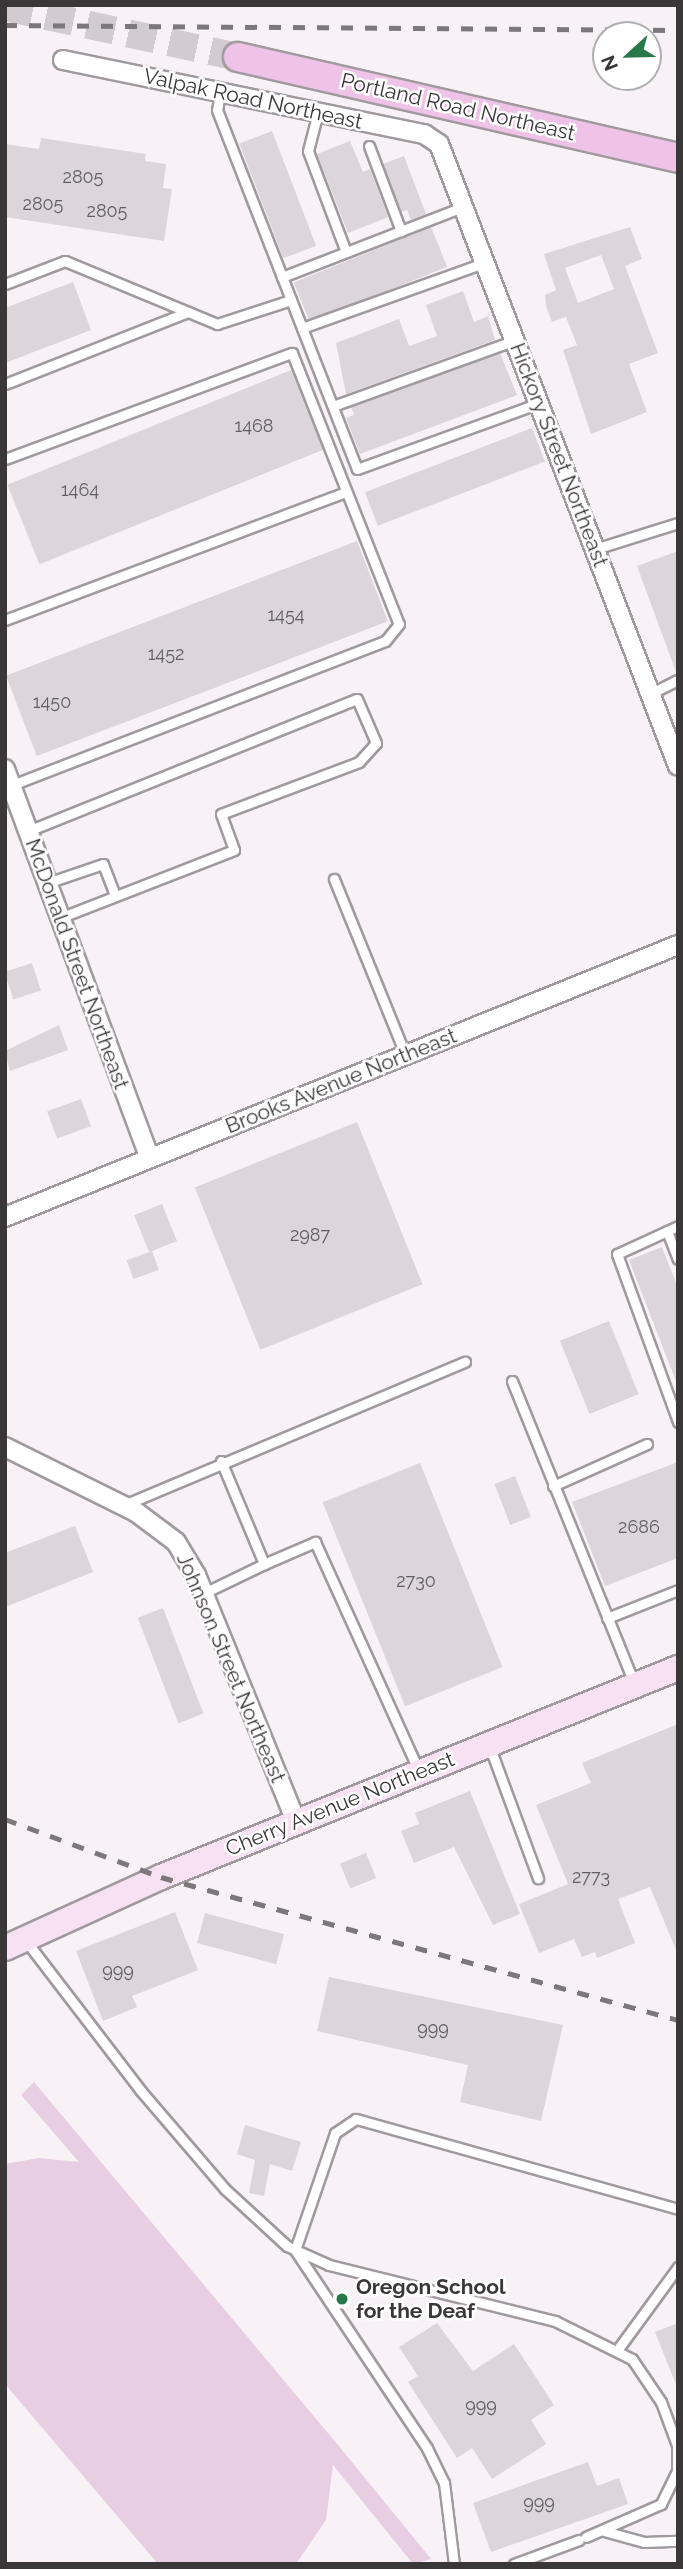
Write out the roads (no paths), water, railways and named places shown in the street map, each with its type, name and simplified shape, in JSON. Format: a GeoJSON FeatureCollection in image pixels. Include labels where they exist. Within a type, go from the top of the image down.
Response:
{"type":"FeatureCollection","features":[{"type":"Feature","properties":{"kind":"main road","name":"Portland Road Northeast"},"geometry":{"type":"LineString","coordinates":[[238,57],[678,158]]}},
{"type":"Feature","properties":{"kind":"main road","name":"Cherry Avenue Northeast"},"geometry":{"type":"LineString","coordinates":[[15,1943],[296,1821],[678,1668]]}},
{"type":"Feature","properties":{"kind":"street","name":"Valpak Road Northeast"},"geometry":{"type":"LineString","coordinates":[[63,60],[424,134],[439,144]]}},
{"type":"Feature","properties":{"kind":"street","name":"Hickory Street Northeast"},"geometry":{"type":"LineString","coordinates":[[439,144],[678,766]]}},
{"type":"Feature","properties":{"kind":"street","name":"McDonald Street Northeast"},"geometry":{"type":"LineString","coordinates":[[9,786],[150,1158]]}},
{"type":"Feature","properties":{"kind":"street","name":"Brooks Avenue Northeast"},"geometry":{"type":"LineString","coordinates":[[5,1217],[678,945]]}},
{"type":"Feature","properties":{"kind":"street","name":"Johnson Street Northeast"},"geometry":{"type":"LineString","coordinates":[[5,1447],[122,1505],[176,1542],[204,1593],[296,1821]]}},
{"type":"Feature","properties":{"kind":"lane"},"geometry":{"type":"LineString","coordinates":[[220,92],[217,110],[357,469],[539,402]]}},
{"type":"Feature","properties":{"kind":"lane"},"geometry":{"type":"LineString","coordinates":[[318,113],[308,151],[346,252]]}},
{"type":"Feature","properties":{"kind":"lane"},"geometry":{"type":"LineString","coordinates":[[369,146],[401,231]]}},
{"type":"Feature","properties":{"kind":"lane"},"geometry":{"type":"LineString","coordinates":[[282,277],[464,206]]}},
{"type":"Feature","properties":{"kind":"lane"},"geometry":{"type":"LineString","coordinates":[[5,284],[65,261],[217,324],[291,300]]}},
{"type":"Feature","properties":{"kind":"lane"},"geometry":{"type":"LineString","coordinates":[[302,328],[486,262]]}},
{"type":"Feature","properties":{"kind":"lane"},"geometry":{"type":"LineString","coordinates":[[5,384],[188,312]]}},
{"type":"Feature","properties":{"kind":"lane"},"geometry":{"type":"LineString","coordinates":[[332,406],[515,340]]}},
{"type":"Feature","properties":{"kind":"lane"},"geometry":{"type":"LineString","coordinates":[[5,459],[292,353],[399,624],[395,633],[9,786]]}},
{"type":"Feature","properties":{"kind":"lane"},"geometry":{"type":"LineString","coordinates":[[5,620],[346,492]]}},
{"type":"Feature","properties":{"kind":"lane"},"geometry":{"type":"LineString","coordinates":[[595,549],[678,523]]}},
{"type":"Feature","properties":{"kind":"lane"},"geometry":{"type":"LineString","coordinates":[[650,694],[678,680]]}},
{"type":"Feature","properties":{"kind":"lane"},"geometry":{"type":"LineString","coordinates":[[28,831],[357,699],[376,743],[359,762],[221,814],[234,850],[60,918]]}},
{"type":"Feature","properties":{"kind":"lane"},"geometry":{"type":"LineString","coordinates":[[47,883],[103,864],[115,896]]}},
{"type":"Feature","properties":{"kind":"lane"},"geometry":{"type":"LineString","coordinates":[[334,879],[406,1055]]}},
{"type":"Feature","properties":{"kind":"lane"},"geometry":{"type":"LineString","coordinates":[[678,1226],[617,1254],[618,1268],[678,1422]]}},
{"type":"Feature","properties":{"kind":"lane"},"geometry":{"type":"LineString","coordinates":[[667,1231],[678,1259]]}},
{"type":"Feature","properties":{"kind":"lane"},"geometry":{"type":"LineString","coordinates":[[122,1505],[221,1461],[465,1362]]}},
{"type":"Feature","properties":{"kind":"lane"},"geometry":{"type":"LineString","coordinates":[[512,1381],[635,1685]]}},
{"type":"Feature","properties":{"kind":"lane"},"geometry":{"type":"LineString","coordinates":[[553,1486],[646,1444]]}},
{"type":"Feature","properties":{"kind":"lane"},"geometry":{"type":"LineString","coordinates":[[221,1461],[264,1564]]}},
{"type":"Feature","properties":{"kind":"lane"},"geometry":{"type":"LineString","coordinates":[[204,1593],[315,1542],[419,1772]]}},
{"type":"Feature","properties":{"kind":"lane"},"geometry":{"type":"LineString","coordinates":[[607,1618],[678,1590]]}},
{"type":"Feature","properties":{"kind":"lane"},"geometry":{"type":"LineString","coordinates":[[488,1744],[538,1878]]}},
{"type":"Feature","properties":{"kind":"lane"},"geometry":{"type":"LineString","coordinates":[[15,1943],[217,2179],[295,2250],[427,2448],[444,2483],[454,2564]]}},
{"type":"Feature","properties":{"kind":"lane"},"geometry":{"type":"LineString","coordinates":[[295,2250],[335,2133],[356,2119],[678,2209]]}},
{"type":"Feature","properties":{"kind":"lane"},"geometry":{"type":"LineString","coordinates":[[295,2250],[329,2265],[555,2321],[618,2349],[661,2402],[677,2461],[677,2471],[661,2504],[604,2531],[513,2564]]}},
{"type":"Feature","properties":{"kind":"lane"},"geometry":{"type":"LineString","coordinates":[[618,2349],[678,2267]]}},
{"type":"Feature","properties":{"kind":"lane"},"geometry":{"type":"LineString","coordinates":[[604,2531],[644,2542],[678,2540]]}},
{"type":"Feature","properties":{"kind":"tunnel"},"geometry":{"type":"LineString","coordinates":[[5,7],[238,57]]}},
{"type":"Feature","properties":{"kind":"railway"},"geometry":{"type":"LineString","coordinates":[[5,25],[678,30]]}},
{"type":"Feature","properties":{"kind":"railway"},"geometry":{"type":"LineString","coordinates":[[5,1819],[161,1877],[678,2020]]}},
{"type":"Feature","properties":{"kind":"place","name":"Oregon School for the Deaf"},"geometry":{"type":"Point","coordinates":[342,2299]}}]}
